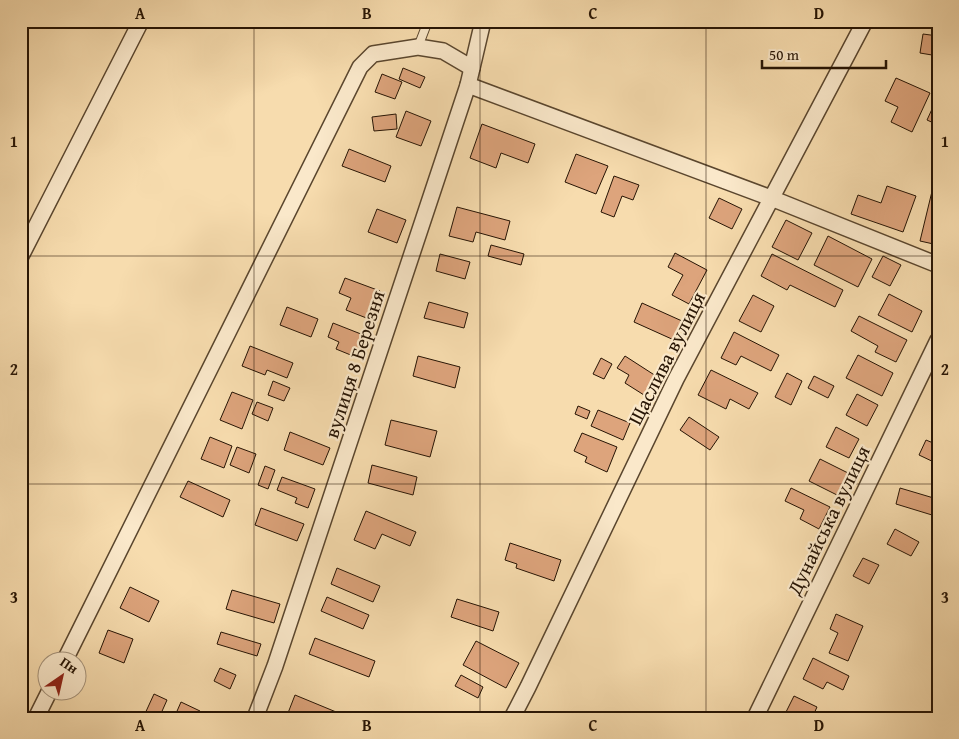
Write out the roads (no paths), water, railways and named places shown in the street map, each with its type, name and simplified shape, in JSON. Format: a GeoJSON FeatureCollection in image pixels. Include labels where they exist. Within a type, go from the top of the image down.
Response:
{"type":"FeatureCollection","features":[{"type":"Feature","properties":{"kind":"street"},"geometry":{"type":"LineString","coordinates":[[21,256],[141,21]]}},
{"type":"Feature","properties":{"kind":"street","name":"вулиця 8 Березня"},"geometry":{"type":"LineString","coordinates":[[255,718],[275,666],[468,85],[484,21]]}},
{"type":"Feature","properties":{"kind":"street","name":"Щаслива вулиця"},"geometry":{"type":"LineString","coordinates":[[512,718],[676,380],[865,21]]}},
{"type":"Feature","properties":{"kind":"street"},"geometry":{"type":"LineString","coordinates":[[69,652],[360,67],[374,54],[418,47],[443,51],[472,68]]}},
{"type":"Feature","properties":{"kind":"street"},"geometry":{"type":"LineString","coordinates":[[468,85],[771,198],[938,265]]}},
{"type":"Feature","properties":{"kind":"street","name":"Дунайська вулиця"},"geometry":{"type":"LineString","coordinates":[[755,718],[938,340]]}},
{"type":"Feature","properties":{"kind":"street"},"geometry":{"type":"LineString","coordinates":[[36,718],[44,702]]}},
{"type":"Feature","properties":{"kind":"lane"},"geometry":{"type":"LineString","coordinates":[[418,47],[428,21]]}}]}
